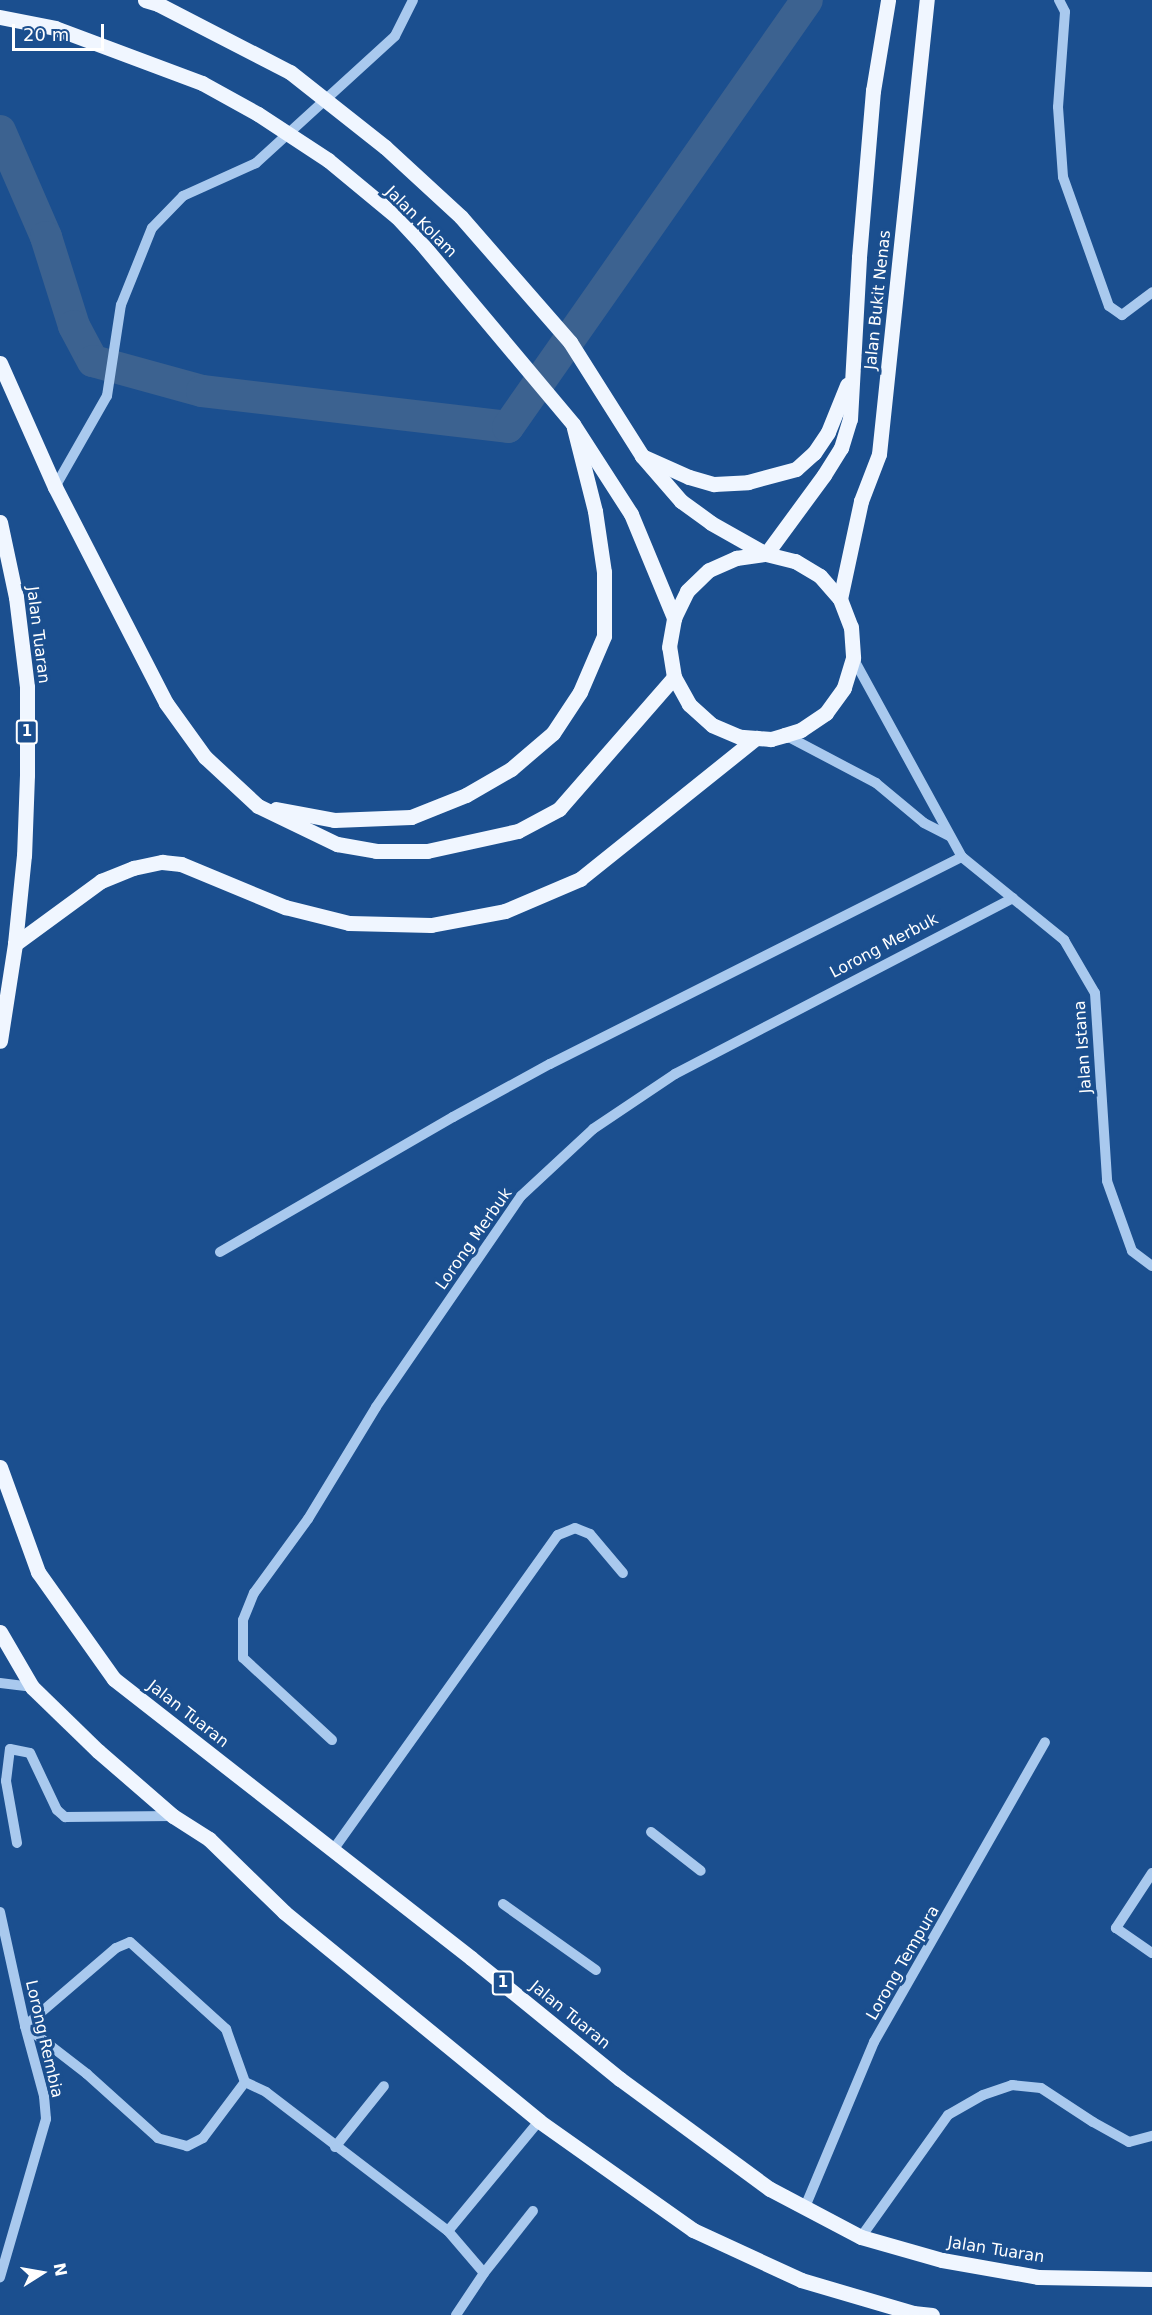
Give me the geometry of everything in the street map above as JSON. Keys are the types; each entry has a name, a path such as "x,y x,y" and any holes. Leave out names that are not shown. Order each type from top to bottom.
{"main road":[{"name":"Jalan Kolam","path":"145,0 158,4 290,72 385,147 461,217 570,342 642,456 681,501 711,523 766,554"},
{"name":"Jalan Bukit Nenas","path":"766,554 841,448 850,419 850,376 873,91 888,0"},
{"name":"Jalan Bukit Nenas","path":"840,599 861,501 879,454 927,0"},
{"name":"Jalan Kolam","path":"0,18 56,28 201,83 258,114 328,160 397,217 423,244 573,424 631,514 674,618"},
{"path":"0,363 55,487 166,703 205,757 258,806 337,844 376,850 428,851 518,831 559,809 674,677"},
{"path":"642,456 688,477 714,484 748,482 795,469 814,453 828,432 850,376"},
{"path":"258,806 334,820 411,817 466,795 511,769 553,733 580,692 604,636 604,572 595,512 573,424"},
{"name":"Jalan Tuaran","path":"0,522 16,597 27,687 24,844 15,944 0,1041"},
{"path":"766,554 795,561 820,576 840,599 851,627 853,658 844,687 826,713 801,730 771,739 740,737 712,725 689,704 674,677 669,647 674,618 687,591 709,570 736,558 766,554"},
{"path":"15,944 101,881 133,868 162,862 181,864 285,907 349,923 431,925 506,911 580,879 756,738"},
{"name":"Jalan Tuaran","path":"0,1467 38,1572 114,1679 620,2079 770,2188 861,2237 942,2260 1038,2277 1152,2279"},
{"path":"0,1632 32,1687 98,1751 173,1816 209,1839 284,1912 538,2121 693,2230 801,2280 913,2313 932,2315"}],"street":[{"path":"55,487 107,396 115,332 121,305 152,228 183,196 256,163 394,36 413,0"},
{"path":"1059,0 1065,12 1058,107 1063,177 1110,306 1122,315 1152,292"},
{"name":"Jalan Istana","path":"853,658 962,857 1064,940 1095,993 1107,1181 1132,1251 1152,1266"},
{"path":"785,735 876,783 924,823 950,836"},
{"path":"220,1252 550,1064 962,857"},
{"name":"Lorong Merbuk","path":"332,1740 243,1658 243,1620 254,1593 308,1519 376,1407 521,1196 593,1129 675,1074 956,925 1013,898"},
{"path":"333,1850 558,1535 575,1528 591,1534 623,1573"},
{"path":"0,1683 32,1687"},
{"name":"Lorong Tempura","path":"805,2207 874,2042 1046,1742"},
{"path":"17,1843 6,1781 10,1749 30,1753 57,1810 65,1817 173,1816"},
{"path":"651,1832 701,1871"},
{"path":"1152,1873 1116,1928 1152,1953"},
{"path":"503,1904 596,1970"},
{"name":"Lorong Rembia","path":"0,1912 25,2026 44,2096 46,2119 0,2277"},
{"path":"245,2082 203,2138 187,2146 158,2138 87,2074 25,2026 116,1948 130,1942 226,2029 245,2082 266,2092 448,2231 484,2273"},
{"path":"861,2237 948,2115 983,2095 1012,2085 1041,2088 1129,2142 1152,2136"},
{"path":"335,2146 384,2086"},
{"path":"448,2231 538,2121"},
{"path":"456,2315 484,2273 533,2211"}],"waterway":[{"path":"0,131 46,237 74,326 93,361 202,391 508,427 807,0"}]}
